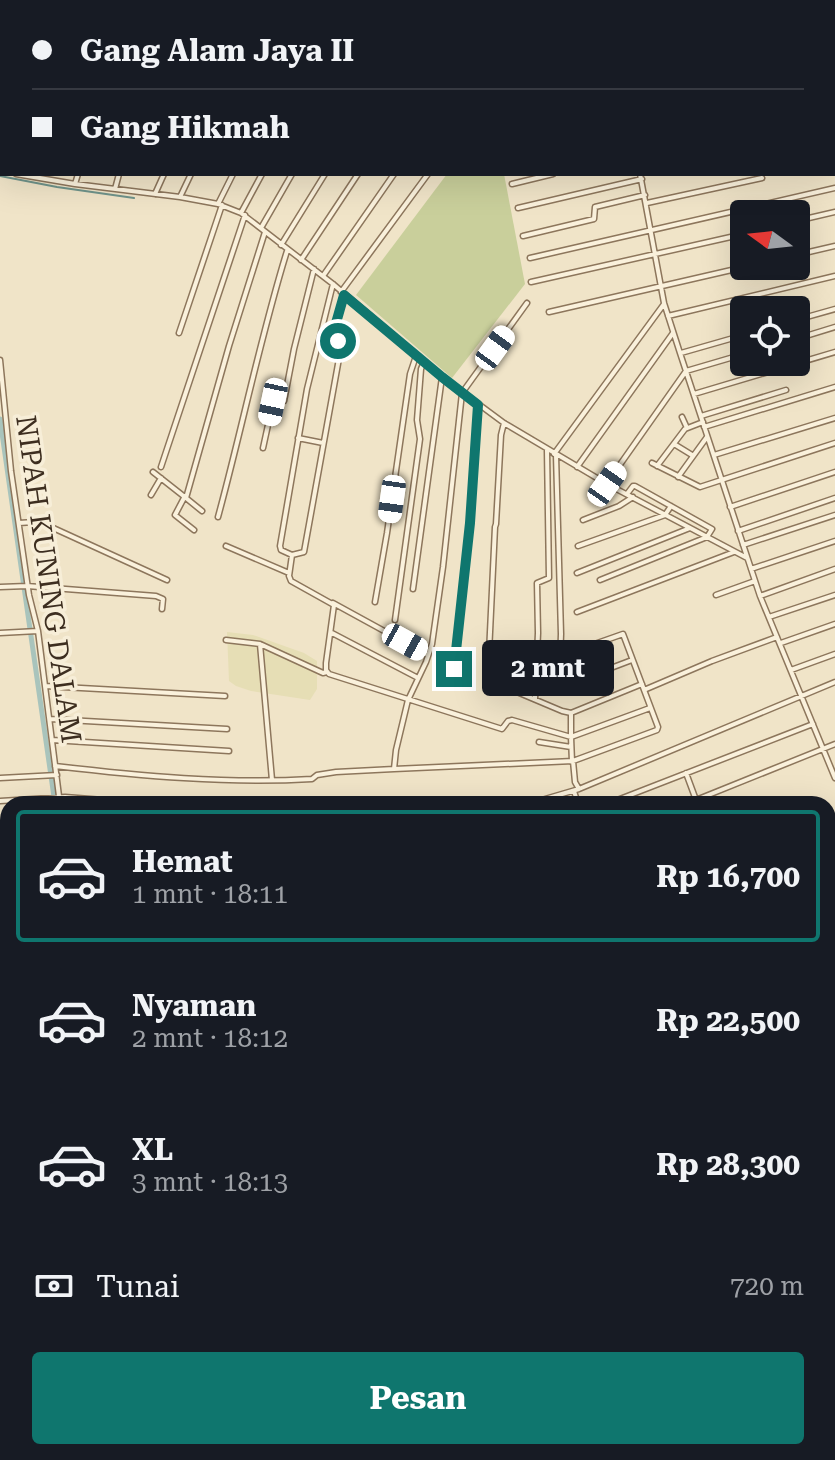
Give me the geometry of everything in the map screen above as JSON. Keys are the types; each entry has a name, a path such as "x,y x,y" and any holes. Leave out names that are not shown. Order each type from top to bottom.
{"street":[{"path":"30,176 220,204 243,214 333,284 442,377 504,423 607,484 747,558"},
{"path":"75,184 77,176"},
{"path":"115,189 118,176"},
{"path":"155,194 163,176"},
{"path":"180,197 190,176"},
{"path":"179,333 220,204 232,176"},
{"path":"161,467 243,214 261,176"},
{"path":"194,530 175,515 186,497 263,230 291,176"},
{"path":"281,245 324,176"},
{"path":"301,260 357,176"},
{"path":"323,276 393,176"},
{"path":"333,284 307,389 279,547 292,555 304,552 340,353 334,330 342,293 427,176"},
{"path":"512,184 545,176"},
{"path":"518,208 641,177 664,303 673,333 760,596 835,776"},
{"path":"647,203 762,178"},
{"path":"530,258 835,188"},
{"path":"523,236 594,219 595,207 645,195"},
{"path":"810,218 835,212"},
{"path":"531,282 730,237"},
{"path":"810,252 835,246"},
{"path":"218,517 287,251"},
{"path":"263,448 273,402 284,401 314,269"},
{"path":"549,312 730,271"},
{"path":"668,316 835,276"},
{"path":"394,769 408,700 432,644 462,393 527,303"},
{"path":"559,692 561,634 555,454 664,303"},
{"path":"810,316 835,309"},
{"path":"810,335 835,327"},
{"path":"577,467 673,333"},
{"path":"680,353 730,339"},
{"path":"694,394 835,352"},
{"path":"375,602 410,371 416,356"},
{"path":"607,484 686,371 730,358"},
{"name":"NIPAH KUNING DALAM","path":"0,360 25,586 45,686 59,796"},
{"path":"395,620 420,439 417,420 424,362"},
{"path":"413,589 442,377"},
{"path":"703,421 835,387"},
{"path":"786,390 687,428 655,465 700,487 835,443"},
{"path":"454,669 470,523 478,405"},
{"path":"682,417 687,428"},
{"path":"714,455 835,418"},
{"path":"489,653 504,423"},
{"path":"678,477 708,436"},
{"path":"298,438 323,443"},
{"path":"674,444 693,456"},
{"path":"535,699 537,583 549,578 547,450"},
{"path":"153,472 202,511"},
{"path":"730,507 835,472"},
{"path":"151,495 161,478"},
{"path":"600,580 707,537 712,528 634,486 627,494"},
{"path":"583,520 633,497"},
{"path":"738,531 835,498"},
{"path":"578,546 665,515 671,506"},
{"path":"683,525 689,515"},
{"path":"743,545 835,515"},
{"path":"19,523 45,525 167,580"},
{"path":"577,573 690,528"},
{"path":"751,569 835,541"},
{"path":"226,546 289,573"},
{"path":"577,612 734,552"},
{"path":"292,555 291,581 428,655"},
{"path":"760,596 835,569"},
{"path":"716,595 755,581"},
{"path":"0,587 25,586 159,597 163,599 162,609"},
{"path":"769,617 835,595"},
{"path":"327,672 333,603"},
{"path":"780,643 835,624"},
{"path":"0,633 33,632"},
{"path":"331,633 418,678"},
{"path":"55,766 202,779 272,780 312,779 317,775 336,772 572,761 657,730 658,727 623,635 572,652 572,681 632,660"},
{"path":"517,692 571,713 777,637"},
{"path":"226,640 260,644 323,673 502,729 511,720 571,737 650,708"},
{"path":"260,644 272,780"},
{"path":"791,670 835,654"},
{"path":"555,796 835,682"},
{"path":"45,686 225,696"},
{"path":"571,713 577,796"},
{"path":"49,719 227,729"},
{"path":"627,796 813,724"},
{"path":"52,740 229,751"},
{"path":"539,742 571,747"},
{"path":"706,796 835,744"},
{"path":"686,773 695,796"},
{"path":"0,778 57,775"}],"shaded area":[{"path":"227,632 253,635 304,653 317,661 317,689 310,700 251,691 229,681"}],"green space":[{"path":"445,176 504,176 525,284 452,378 356,295"}],"waterway":[{"path":"0,176 134,198"},
{"path":"0,419 54,796"}],"route":[{"path":"338,341 334,330 344,295 478,405 470,523 454,669"}]}
